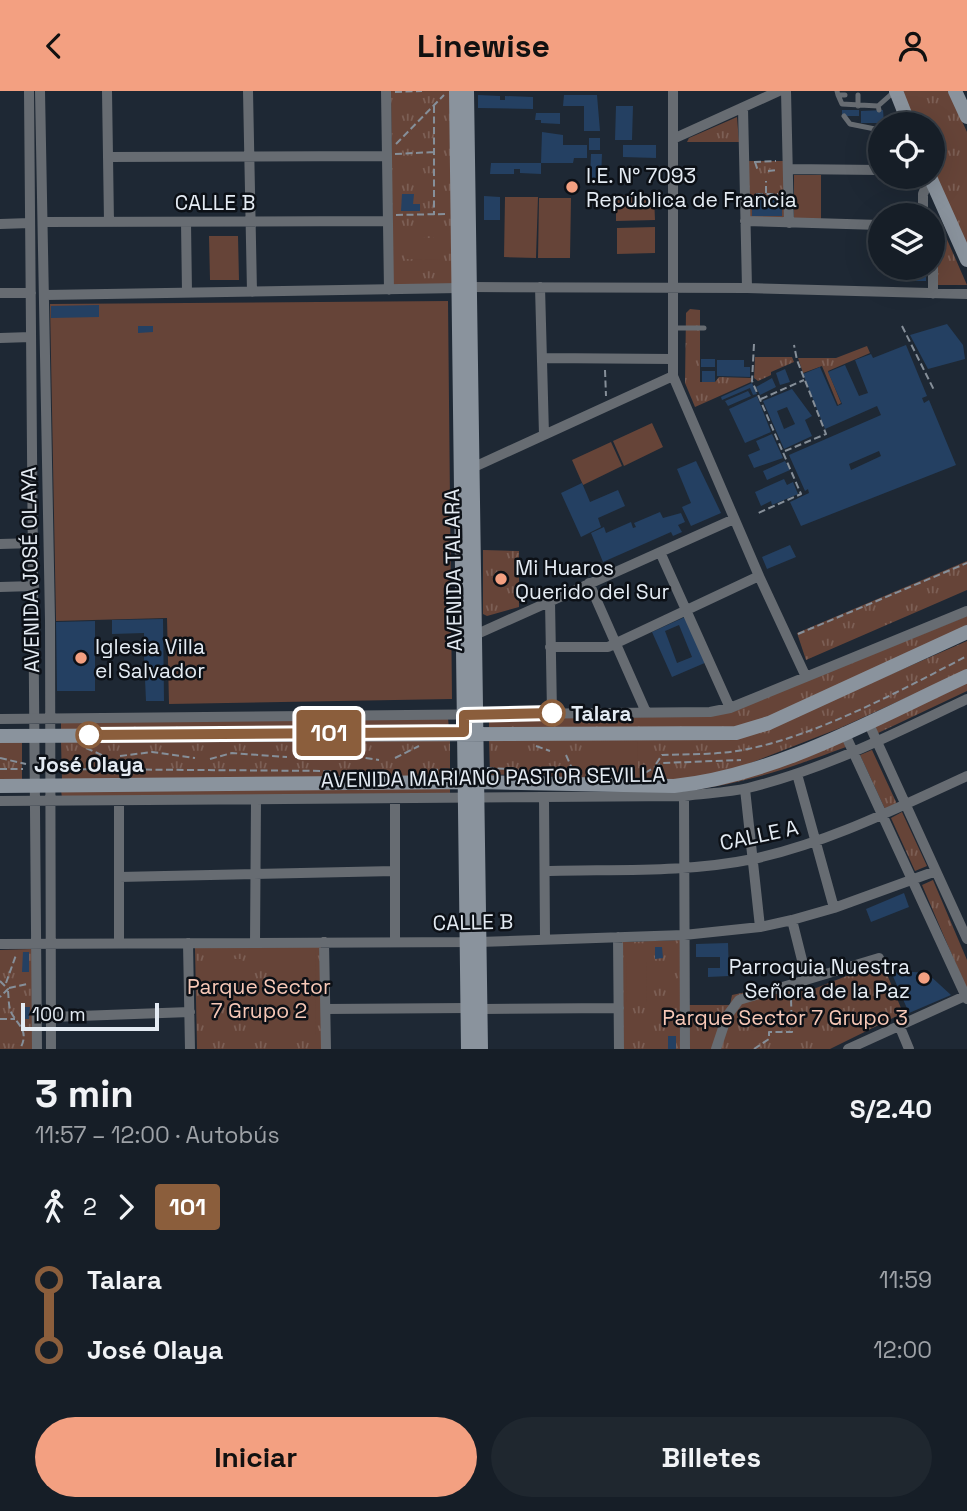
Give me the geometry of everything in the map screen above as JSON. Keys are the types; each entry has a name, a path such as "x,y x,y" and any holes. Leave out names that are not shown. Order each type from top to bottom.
{"main road":[{"name":"AVENIDA TALARA","path":"456,91 458,214 465,288 472,468 475,635 470,715"},
{"name":"AVENIDA TALARA","path":"467,91 465,288 470,799 474,1008 481,1049"},
{"path":"895,91 904,112"},
{"path":"955,91 967,117"},
{"path":"935,189 967,260"},
{"name":"AVENIDA MARIANO PASTOR SEVILLA","path":"0,736 736,733 769,723 967,632"},
{"name":"AVENIDA MARIANO PASTOR SEVILLA","path":"0,786 39,791 470,775 581,786 674,786 702,783 752,770 869,722 967,676"},
{"name":"AVENIDA TALARA","path":"468,1049 474,1008"}],"street":[{"name":"AVENIDA JOSÉ OLAYA","path":"29,91 34,586 34,735 30,766 39,791 37,1049"},
{"name":"AVENIDA JOSÉ OLAYA","path":"39,791 49,769 50,735 46,295 40,91"},
{"path":"107,91 109,222"},
{"path":"248,91 252,292"},
{"path":"386,91 389,290"},
{"path":"673,91 673,376 759,576 806,677"},
{"path":"673,139 779,91"},
{"path":"786,91 784,167 789,223"},
{"path":"743,107 747,288"},
{"path":"108,157 389,153"},
{"path":"784,167 868,170"},
{"name":"CALLE B","path":"43,222 250,222 388,218"},
{"path":"745,221 868,225"},
{"path":"186,222 187,293"},
{"path":"0,224 30,223"},
{"path":"945,226 951,225"},
{"path":"933,280 933,294"},
{"path":"540,287 544,435"},
{"path":"46,295 540,287 747,288 967,294"},
{"path":"0,293 31,293"},
{"path":"0,338 31,337"},
{"path":"542,358 673,359"},
{"path":"472,468 673,376"},
{"path":"32,393 47,393"},
{"path":"475,635 734,519"},
{"path":"0,544 33,543"},
{"path":"660,552 730,708"},
{"path":"550,647 608,647 759,576"},
{"path":"589,583 646,712"},
{"path":"0,587 34,586"},
{"path":"550,601 552,713"},
{"path":"0,719 710,712 730,708 967,611"},
{"name":"AVENIDA MARIANO PASTOR SEVILLA","path":"0,801 39,791 49,801 684,796 745,789 797,774 967,699"},
{"path":"869,722 936,871 964,925 967,939"},
{"path":"844,732 967,997 848,1049"},
{"path":"797,774 834,908"},
{"name":"CALLE A","path":"545,871 684,867 752,859 815,842 883,815 967,776"},
{"path":"745,789 760,927"},
{"name":"AVENIDA JOSÉ OLAYA","path":"39,791 49,801 51,1049"},
{"path":"684,796 685,1049"},
{"path":"544,797 545,939"},
{"path":"395,799 395,942"},
{"path":"255,943 256,800"},
{"path":"119,801 119,943"},
{"path":"119,877 395,871"},
{"name":"CALLE B","path":"0,944 473,941 684,935 760,927 792,920 834,908 936,871"},
{"path":"792,920 807,980"},
{"path":"618,937 619,1049"},
{"path":"324,942 326,1049"},
{"path":"188,943 190,1049"},
{"path":"716,1049 727,1016 739,1000 879,958"},
{"path":"326,1009 619,1008"},
{"path":"51,1017 190,1012"},
{"path":"899,1025 909,1049"}],"lane":[{"path":"843,110 858,106 878,108 895,91"},
{"path":"840,94 843,110 850,124 868,125"},
{"path":"858,94 858,106"},
{"path":"672,328 704,328"}],"path":[{"path":"389,153 448,91"},
{"path":"434,106 434,215"},
{"path":"389,153 434,152"},
{"path":"748,162 784,167"},
{"path":"755,162 758,171"},
{"path":"768,171 784,167"},
{"path":"765,194 766,181"},
{"path":"748,194 785,194"},
{"path":"388,218 458,214"},
{"path":"902,326 934,390"},
{"path":"754,344 752,381 801,494 757,514"},
{"path":"784,451 825,434 794,345"},
{"path":"604,358 607,406"},
{"path":"760,399 805,380"},
{"path":"788,638 933,580 967,563"},
{"path":"824,624 825,628"},
{"path":"752,759 656,765 662,755 745,750 771,744 848,713 967,656"},
{"path":"800,740 910,692"},
{"path":"395,758 426,745"},
{"path":"85,748 104,756"},
{"path":"120,756 152,752 195,758"},
{"path":"210,759 232,753 287,757"},
{"path":"303,757 339,754 379,760"},
{"path":"566,755 576,778 566,775"},
{"path":"0,758 30,766"},
{"path":"112,762 112,768"},
{"path":"202,762 202,768"},
{"path":"295,764 295,770"},
{"path":"0,769 30,766"},
{"path":"49,769 336,771"},
{"path":"427,770 470,775 555,772"},
{"path":"11,950 22,950 10,966 6,983 10,1009 21,1024 24,1035 20,1049"},
{"path":"754,1049 769,1039 769,1032 792,1031 791,999 807,980"},
{"path":"0,981 6,983"},
{"path":"0,997 8,990 28,983"},
{"path":"0,1019 16,1019"}],"green space":[{"path":"391,91 451,91 453,284 393,285"},
{"path":"898,91 948,91 967,132 967,247 941,189 945,189 945,112 907,112"},
{"path":"737,117 739,142 687,142 689,138"},
{"path":"747,161 786,161 786,220 748,220"},
{"path":"794,175 821,175 821,219 794,219"},
{"path":"616,195 654,195 655,220 616,221"},
{"path":"505,197 538,197 536,258 504,257"},
{"path":"539,198 571,198 570,258 538,258"},
{"path":"655,227 655,253 617,254 617,228"},
{"path":"945,235 967,285 936,285 936,280 945,280"},
{"path":"209,236 238,236 239,280 210,280"},
{"path":"406,238 441,238 441,260 406,259"},
{"path":"448,301 452,699 169,704 167,618 56,621 50,304"},
{"path":"690,309 700,310 700,382 715,382 719,377 751,378 751,382 695,407 685,383 686,313"},
{"path":"867,346 870,353 828,371 841,403 838,405 822,366 803,373 798,358 836,358"},
{"path":"755,357 792,357 794,362 758,381 754,378"},
{"path":"652,423 663,447 624,466 613,441"},
{"path":"611,442 622,466 583,485 572,460"},
{"name":"Mi Huaros Querido del Sur","path":"483,550 519,551 519,607 487,616 483,614"},
{"path":"967,561 967,590 806,660 797,633"},
{"path":"967,616 967,630 769,718 735,727 489,727 489,718 657,717 762,699"},
{"path":"967,641 967,670 840,728 725,773 685,779 572,781 542,774 490,775 489,738 763,730"},
{"path":"967,681 967,691 876,734 872,725"},
{"path":"448,718 449,729 61,732 61,722"},
{"path":"843,737 846,747 806,762 749,779 686,791"},
{"path":"450,739 450,776 62,780 61,742"},
{"path":"637,741 638,768 591,768 591,742"},
{"path":"0,742 22,742 22,780 0,780"},
{"path":"872,750 897,804 885,809 860,755"},
{"path":"450,787 450,795 62,798 61,790"},
{"path":"902,812 927,866 915,871 891,818"},
{"path":"933,880 967,960 967,990 922,885"},
{"name":"Parque Sector 7 Grupo 3","path":"681,940 682,1005 730,1005 732,995 793,982 811,990 882,962 903,1013 830,1049 622,1049 622,942"},
{"name":"Parque Sector 7 Grupo 2","path":"321,946 321,1049 197,1049 195,948"},
{"path":"32,949 33,1049 0,1049 0,950"},
{"path":"269,950 316,950 315,1036 269,1036"},
{"path":"203,959 242,959 242,982 203,981"},
{"path":"626,962 646,962 647,1002 627,1002"},
{"path":"749,1005 790,1005 790,1030 749,1031"},
{"path":"0,1026 21,1026 20,1044 0,1043"}],"building":[{"path":"478,95 500,96 500,100 505,100 505,96 533,97 533,109 478,108"},
{"path":"564,95 597,95 600,131 584,131 584,106 563,106"},
{"path":"616,106 633,106 632,140 615,140"},
{"path":"842,110 859,110 859,116 842,116"},
{"path":"861,111 883,112 868,112 868,123 861,123"},
{"path":"536,113 560,113 560,124 541,123 541,120 535,120"},
{"path":"542,132 563,135 563,145 587,145 587,158 574,158 573,163 541,163"},
{"path":"589,138 600,138 600,150 589,150"},
{"path":"623,145 656,145 656,158 623,157"},
{"path":"591,154 602,154 601,178 590,178"},
{"path":"491,163 541,163 541,174 520,173 520,169 514,169 514,174 490,174"},
{"path":"402,194 414,194 413,204 420,204 420,211 401,211"},
{"path":"484,196 500,197 500,220 484,220"},
{"path":"752,200 782,200 782,216 752,216"},
{"path":"99,305 99,317 51,318 51,306"},
{"path":"947,324 963,345 965,359 928,369 910,335"},
{"path":"138,326 153,326 153,332 138,333"},
{"path":"906,345 927,396 922,398 924,403 929,400 956,465 801,526 790,502 809,493 808,489 805,491 789,455 881,415 877,406 825,429 803,374 820,367 837,406 842,404 828,372 845,365 859,396 868,393 855,360 871,354 873,358","holes":["879,451 881,456 851,470 849,464"]},
{"path":"701,359 715,359 715,367 701,367"},
{"path":"717,360 744,360 744,367 750,367 750,377 717,376"},
{"path":"785,369 790,382 780,385 776,373"},
{"path":"702,371 715,371 715,382 702,382"},
{"path":"772,378 776,387 760,395 756,387"},
{"path":"752,383 757,394 753,395 750,388 722,400 721,397"},
{"path":"792,389 812,416 805,420 812,436 784,449 763,401","holes":["787,407 795,424 784,429 777,411"]},
{"path":"748,391 751,396 728,406 725,401"},
{"path":"757,396 771,432 745,443 729,409"},
{"path":"772,434 783,458 754,468 748,455 760,450 756,441"},
{"path":"696,461 721,513 691,526 682,507 691,503 677,469"},
{"path":"785,461 790,470 767,480 763,471"},
{"path":"784,479 787,485 793,482 798,494 772,505 771,501 761,506 755,492"},
{"path":"582,483 590,502 618,490 625,506 598,518 601,527 581,537 561,493"},
{"path":"660,512 663,518 681,513 685,522 678,525 682,532 673,536 671,532 603,562 591,533 604,527 606,533 631,522 633,528 636,527 634,523"},
{"path":"790,545 796,557 767,569 762,557"},
{"path":"687,616 707,662 672,677 652,632","holes":["679,625 692,657 677,663 665,631"]},
{"path":"163,619 164,701 146,701 145,679 128,676 128,667 144,667 144,633 112,634 112,620"},
{"name":"Iglesia Villa el Salvador","path":"95,621 95,691 57,691 56,622"},
{"path":"904,893 909,907 871,922 866,909"},
{"path":"728,943 729,976 708,977 708,968 720,968 720,957 696,957 696,944"},
{"path":"655,947 662,947 663,958 655,959"},
{"path":"23,952 29,952 29,972 22,972"},
{"path":"900,971 927,973 951,995 909,1013 892,974"},
{"path":"21,1007 30,1007 29,1019 21,1019"},
{"path":"668,1036 676,1036 676,1049 668,1049"}],"bus line":[{"name":"101","path":"89,735 464,732 464,715 552,713"}],"place":[{"name":"I.E. N° 7093 República de Francia","path":"572,187"},
{"name":"Mi Huaros Querido del Sur","path":"501,579"},
{"name":"Iglesia Villa el Salvador","path":"81,658"},
{"name":"Talara","path":"552,713"},
{"name":"José Olaya","path":"89,735"},
{"name":"Parroquia Nuestra Señora de la Paz","path":"924,978"}]}
